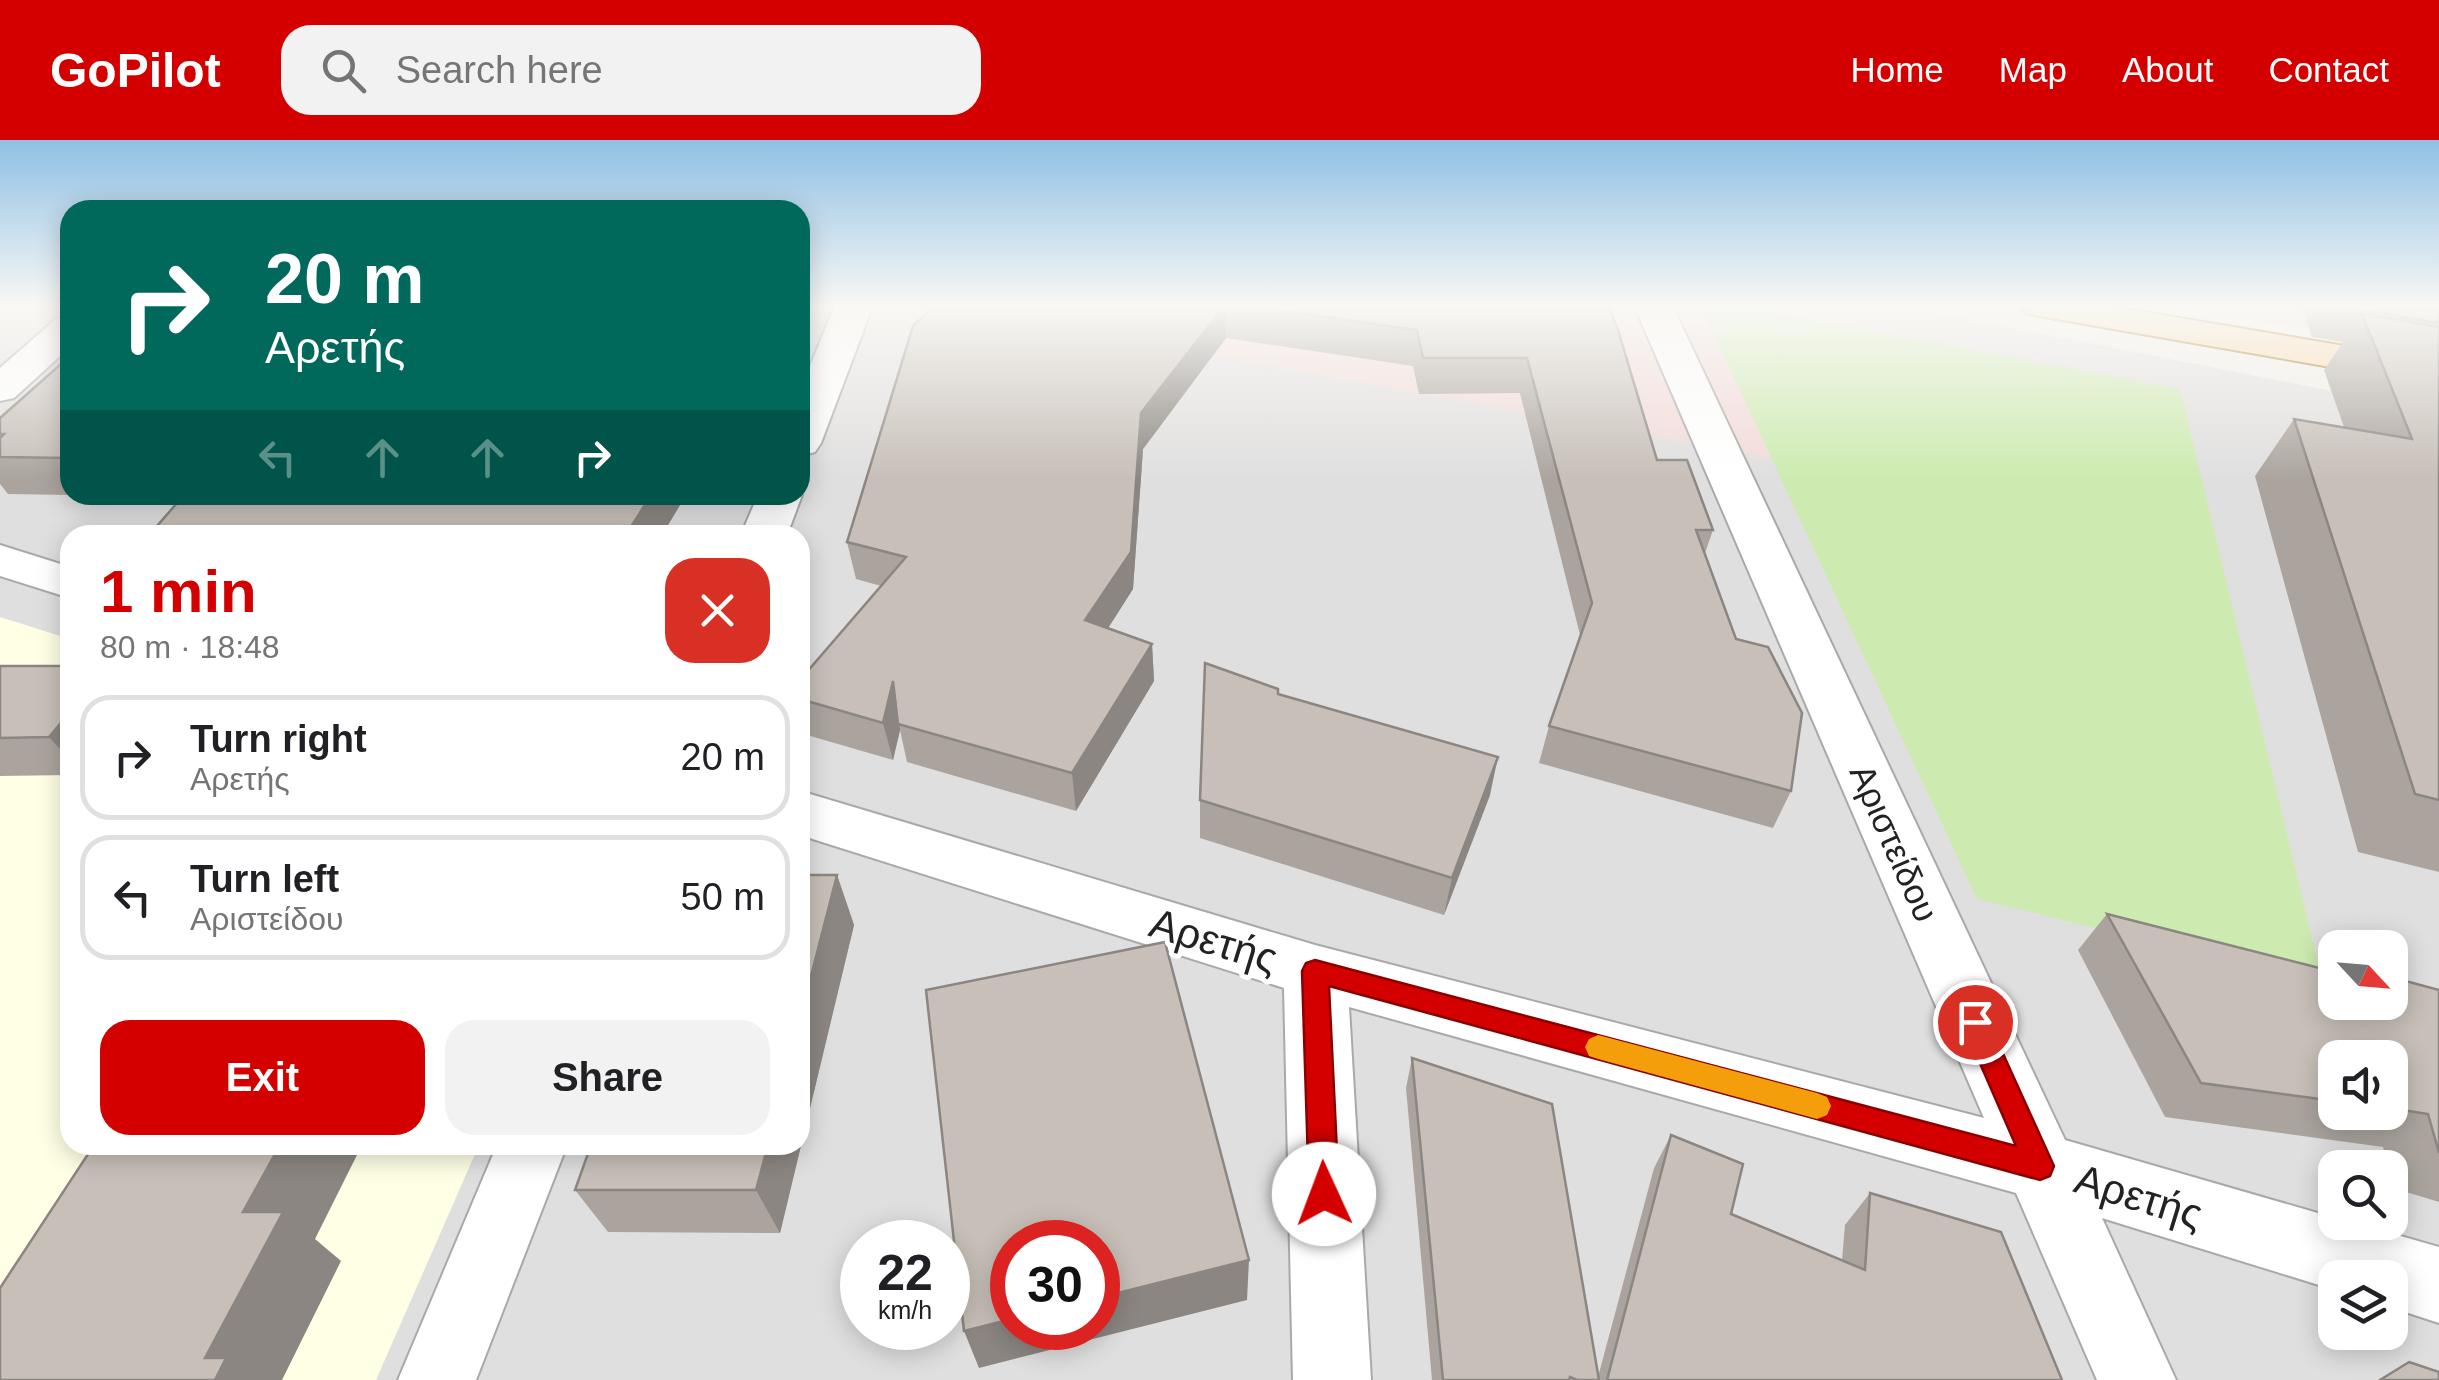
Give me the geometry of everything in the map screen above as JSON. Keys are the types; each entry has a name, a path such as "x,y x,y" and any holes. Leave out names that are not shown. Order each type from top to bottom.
{"main road":[{"path":"2378,363 2439,374"}],"street":[{"path":"0,389 30,363"},
{"path":"810,417 831,363"},
{"name":"Αριστείδου","path":"1679,363 2137,1380"},
{"path":"0,560 60,579"},
{"name":"Αρετής","path":"810,816 1315,971 2040,1166 2439,1285"},
{"path":"1315,971 1332,1380"},
{"path":"436,1380 528,1155"}],"shaded area":[{"path":"0,363 60,363 60,505 810,505 810,363 2190,363 2439,412 2439,1380 0,1380"},
{"path":"1253,363 1727,363 1772,458"},
{"path":"0,617 60,636 60,1155 475,1155 376,1380 0,1380"}],"green space":[{"path":"1727,363 2040,363 2180,389 2318,963 2318,983 1977,899"}],"building":[{"path":"902,363 1180,363 1141,413 1131,552 1085,620 1152,644 1072,773 898,724 893,681 883,723 810,702 810,668 906,557 847,542"},
{"path":"1528,363 1628,363 1657,460 1687,460 1713,530 1696,530 1736,639 1768,647 1802,713 1791,791 1549,726 1592,603"},
{"path":"2382,363 2439,363 2439,800 2415,794 2294,419 2412,439"},
{"path":"60,365 60,458 0,457 0,438 4,434 0,434 0,418"},
{"path":"175,505 645,505 632,525 158,525"},
{"path":"1205,663 1278,689 1278,694 1498,757 1452,878 1200,800"},
{"path":"0,666 60,666 60,724 49,737 0,738"},
{"path":"810,875 837,875 810,980"},
{"path":"2107,914 2318,968 2318,1020 2408,1020 2408,982 2439,990 2439,1153 2428,1114 2408,1111 2408,1040 2318,1040 2318,1099 2201,1083"},
{"path":"1165,942 1249,1260 1120,1292 1120,1220 990,1220 990,1324 970,1330 970,1220 952,1220 926,990"},
{"path":"1412,1058 1552,1104 1599,1380 1443,1380"},
{"path":"1671,1135 1743,1164 1731,1214 1865,1270 1870,1193 2001,1232 2062,1380 1607,1380"},
{"path":"87,1155 274,1155 243,1212 283,1212 205,1358 226,1358 215,1380 0,1380 0,1288"},
{"path":"587,1155 765,1155 756,1190 575,1190"},
{"path":"2409,1362 2439,1372 2439,1380 2380,1380"}],"slow traffic":[{"path":"1598,1047 1817,1106"}],"route":[{"path":"1324,1194 1315,971 2040,1166 1975,1022"}]}
